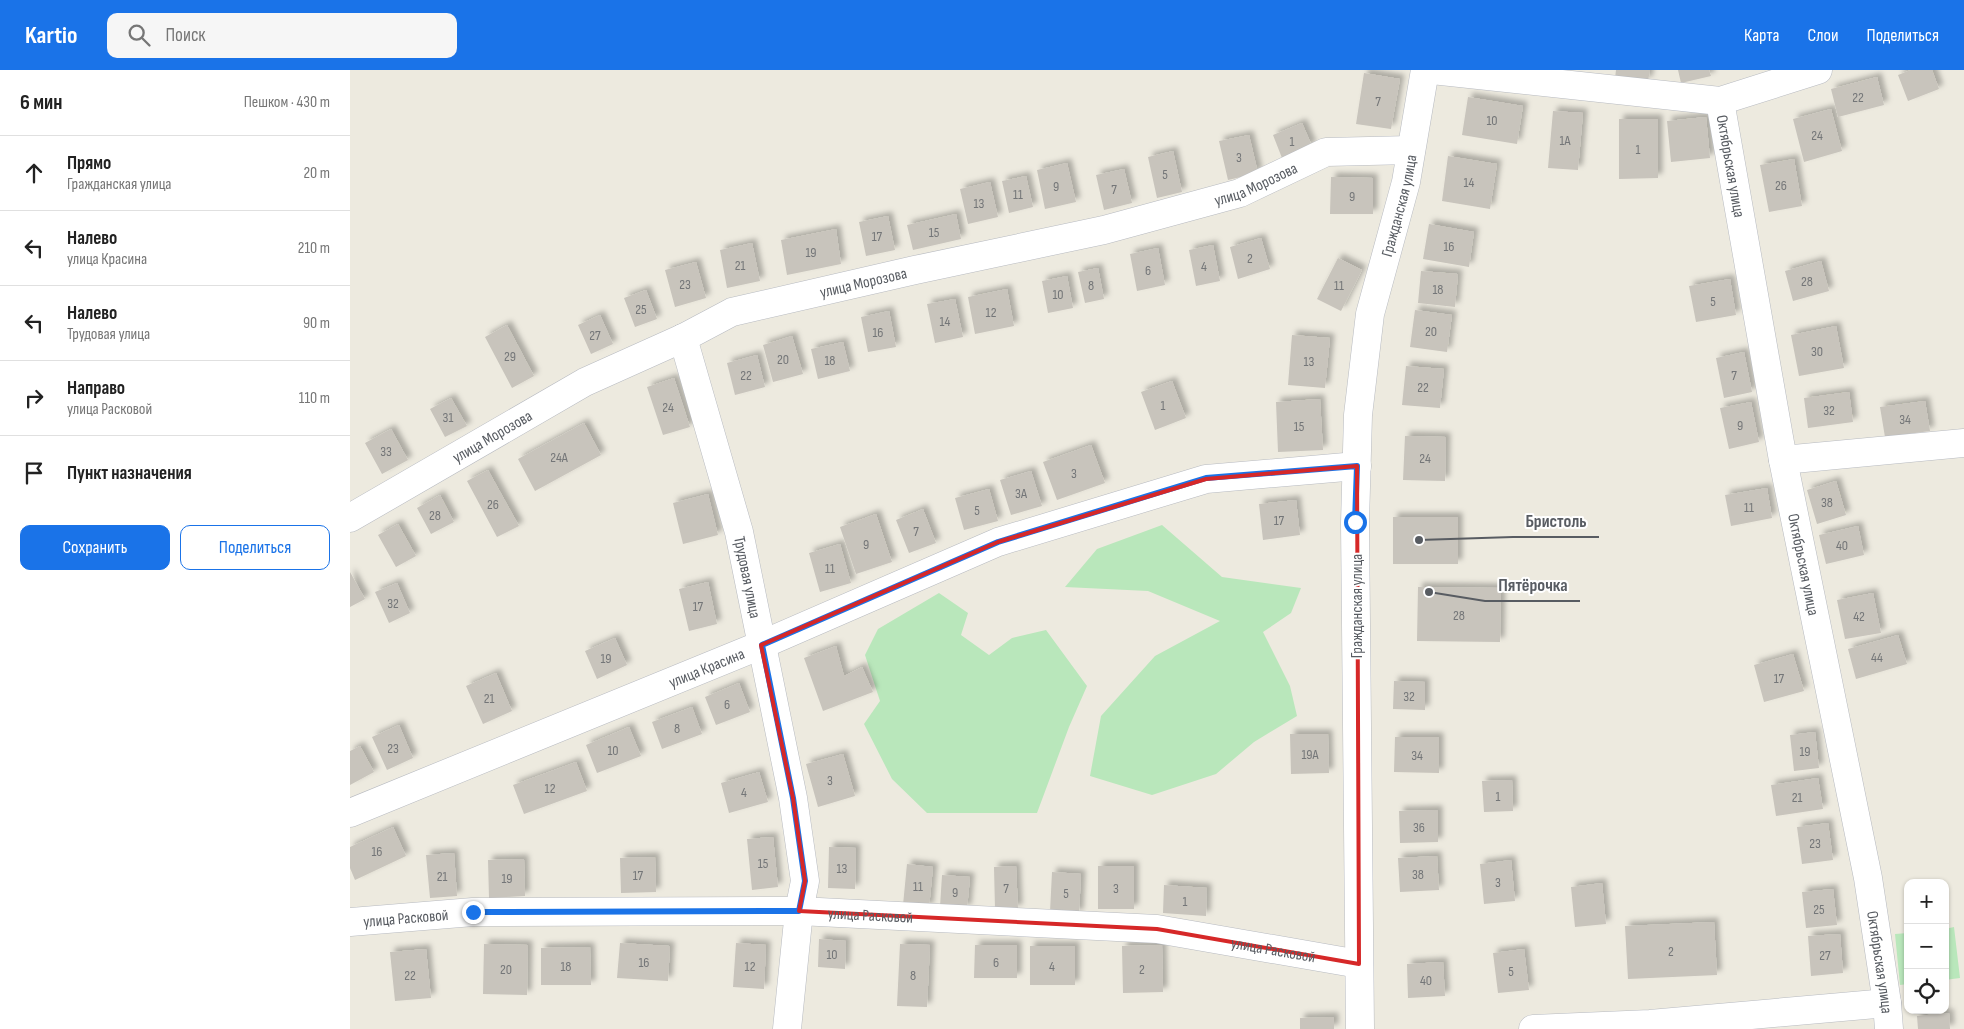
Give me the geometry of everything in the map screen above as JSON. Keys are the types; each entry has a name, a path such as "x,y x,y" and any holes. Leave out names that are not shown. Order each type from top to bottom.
{"street":[{"name":"Гражданская улица","path":"1360,1029 1355,532 1358,415 1370,314 1406,182 1425,70"},
{"name":"Октябрьская улица","path":"1432,70 1720,100 1818,70"},
{"name":"Октябрьская улица","path":"1720,100 1783,460 1868,878 1888,1016"},
{"name":"улица Морозова","path":"350,518 585,382 683,338 732,312 915,270 1104,230 1240,193 1326,152 1411,150"},
{"name":"Трудовая улица","path":"683,338 740,532 793,798 805,881 799,911 787,1029"},
{"path":"1783,460 1964,443"},
{"name":"улица Красина","path":"350,813 762,645 998,542 1206,478 1357,466"},
{"name":"улица Расковой","path":"350,922 473,912 799,911 1157,929 1359,964"},
{"path":"1533,1029 1888,1016"}],"highlighted area":[{"path":"1357,466 1359,964 1157,929 799,911 805,881 793,798 761,645 998,542 1206,479"}],"green space":[{"path":"1162,525 1222,577 1301,588 1291,613 1263,632 1290,686 1297,716 1254,742 1216,774 1152,795 1090,776 1101,716 1155,656 1220,621 1148,591 1065,587 1097,549"},
{"path":"939,593 968,613 961,635 989,655 1012,638 1046,630 1087,686 1069,727 1037,813 927,813 892,779 864,724 880,701 865,655 878,629"},
{"path":"1954,927 1960,978 1949,979 1949,969 1949,928"},
{"path":"1904,933 1904,984 1900,985 1895,934"}],"building":[{"path":"1616,70 1650,70 1648,81 1615,78"},
{"path":"1678,70 1709,70 1711,76 1681,83"},
{"path":"1911,70 1932,70 1939,89 1908,101 1898,75"},
{"path":"1364,73 1400,79 1391,129 1356,124"},
{"path":"1877,77 1884,105 1838,117 1831,89"},
{"path":"1468,97 1523,106 1517,144 1462,135"},
{"path":"1831,109 1842,151 1804,162 1793,119"},
{"path":"1553,111 1583,113 1578,170 1548,168"},
{"path":"1706,117 1710,158 1671,162 1667,121"},
{"path":"1619,119 1658,119 1658,178 1619,179"},
{"path":"1302,123 1312,146 1282,158 1273,135"},
{"path":"1249,135 1258,173 1228,180 1219,141"},
{"path":"1173,151 1182,192 1157,198 1148,157"},
{"path":"1448,156 1497,164 1490,209 1442,201"},
{"path":"1794,159 1802,206 1769,212 1760,165"},
{"path":"1067,163 1076,202 1045,209 1037,170"},
{"path":"1124,169 1132,203 1104,210 1096,175"},
{"path":"1026,176 1033,207 1009,213 1002,181"},
{"path":"1331,177 1373,178 1373,214 1330,214"},
{"path":"990,182 998,217 968,224 960,189"},
{"path":"956,214 961,239 913,250 907,225"},
{"path":"888,216 895,250 866,256 859,222"},
{"path":"1429,224 1474,232 1469,267 1423,259"},
{"path":"836,229 841,264 787,275 781,240"},
{"path":"1261,238 1270,269 1238,279 1230,247"},
{"path":"752,243 760,281 727,288 720,250"},
{"path":"1213,245 1220,281 1196,286 1189,250"},
{"path":"1158,248 1165,285 1137,291 1130,254"},
{"path":"1338,258 1362,270 1341,311 1317,299"},
{"path":"1821,261 1829,291 1793,301 1785,271"},
{"path":"696,262 706,298 675,307 665,270"},
{"path":"1098,268 1104,299 1085,303 1078,272"},
{"path":"1421,271 1458,274 1455,307 1418,303"},
{"path":"1067,276 1073,308 1048,313 1042,281"},
{"path":"1730,279 1736,315 1696,322 1689,286"},
{"path":"1007,289 1014,326 975,334 968,297"},
{"path":"646,290 657,319 635,327 624,298"},
{"path":"955,299 963,337 935,343 927,304"},
{"path":"1415,310 1452,315 1447,352 1410,347"},
{"path":"889,311 896,347 868,352 861,317"},
{"path":"600,315 613,344 591,354 578,325"},
{"path":"507,325 534,376 512,388 485,337"},
{"path":"1836,326 1844,368 1799,376 1791,335"},
{"path":"1292,335 1330,338 1325,388 1288,385"},
{"path":"792,336 803,374 773,382 763,345"},
{"path":"843,342 850,371 818,379 811,349"},
{"path":"1744,352 1752,392 1724,398 1716,358"},
{"path":"757,355 765,387 735,395 727,363"},
{"path":"1406,366 1444,369 1440,408 1402,405"},
{"path":"674,378 690,427 663,435 647,387"},
{"path":"1172,381 1186,418 1155,430 1141,392"},
{"path":"1849,392 1853,422 1808,428 1804,398"},
{"path":"451,398 467,426 445,437 430,409"},
{"path":"1320,399 1323,450 1278,452 1276,402"},
{"path":"1925,401 1930,431 1885,437 1880,407"},
{"path":"1751,402 1759,442 1729,449 1720,408"},
{"path":"584,423 601,455 535,491 518,459"},
{"path":"391,429 408,460 382,474 365,443"},
{"path":"1405,436 1446,437 1445,481 1403,480"},
{"path":"1091,445 1105,483 1057,500 1043,462"},
{"path":"488,470 519,526 497,537 467,481"},
{"path":"1031,471 1042,506 1011,515 1000,480"},
{"path":"1836,481 1846,515 1817,524 1807,490"},
{"path":"1767,488 1772,518 1731,526 1725,495"},
{"path":"989,489 998,521 964,530 955,498"},
{"path":"708,494 718,535 683,544 673,503"},
{"path":"440,495 454,522 431,534 417,508"},
{"path":"1296,500 1300,535 1263,540 1259,504"},
{"path":"923,509 936,543 909,553 896,520"},
{"path":"876,514 892,562 856,574 840,527"},
{"path":"1393,517 1458,517 1458,564 1393,564"},
{"path":"398,524 416,556 396,567 378,535"},
{"path":"1858,526 1864,555 1826,564 1819,535"},
{"path":"840,544 851,583 820,592 809,553"},
{"path":"350,572 365,599 350,607"},
{"path":"708,582 717,624 689,631 679,589"},
{"path":"397,583 410,613 389,623 375,592"},
{"path":"1418,587 1501,588 1500,642 1417,641"},
{"path":"1873,593 1881,633 1845,639 1837,600"},
{"path":"1898,635 1907,664 1856,679 1848,649"},
{"path":"615,638 627,665 597,679 585,651"},
{"path":"836,646 844,676 862,667 873,692 823,711 804,658"},
{"path":"1793,654 1804,691 1764,702 1754,665"},
{"path":"496,673 512,711 483,724 466,686"},
{"path":"1394,681 1425,682 1425,710 1393,709"},
{"path":"739,683 750,712 716,725 705,697"},
{"path":"692,707 702,734 662,749 652,722"},
{"path":"399,725 413,758 387,770 372,737"},
{"path":"629,727 641,756 597,773 586,745"},
{"path":"1815,732 1819,768 1794,771 1790,735"},
{"path":"1290,734 1328,734 1329,773 1291,774"},
{"path":"1395,737 1439,737 1439,773 1394,772"},
{"path":"360,746 374,772 350,785 350,751"},
{"path":"843,754 855,796 818,807 806,764"},
{"path":"576,762 587,791 524,814 513,785"},
{"path":"759,772 768,802 729,813 721,783"},
{"path":"1818,778 1823,809 1776,816 1771,785"},
{"path":"1512,780 1513,811 1484,812 1482,781"},
{"path":"1438,810 1438,842 1400,843 1399,811"},
{"path":"1828,823 1833,860 1802,864 1797,827"},
{"path":"393,827 406,856 355,880 350,868 350,847"},
{"path":"773,837 778,887 752,890 747,839"},
{"path":"829,847 856,848 855,889 828,888"},
{"path":"454,853 457,896 430,898 426,855"},
{"path":"1437,856 1439,890 1400,892 1398,858"},
{"path":"655,857 656,892 621,893 620,858"},
{"path":"524,859 525,896 489,898 488,860"},
{"path":"1511,860 1515,901 1484,904 1480,864"},
{"path":"907,864 933,867 929,908 903,905"},
{"path":"1016,866 1018,909 995,909 994,867"},
{"path":"1098,866 1134,866 1134,909 1098,909"},
{"path":"1052,872 1081,874 1079,914 1050,912"},
{"path":"942,875 970,877 967,909 940,907"},
{"path":"1602,883 1606,924 1575,927 1571,887"},
{"path":"1164,885 1207,888 1206,916 1163,913"},
{"path":"1833,889 1837,925 1806,928 1802,892"},
{"path":"1714,922 1717,975 1628,979 1625,926"},
{"path":"1840,934 1843,973 1811,976 1808,936"},
{"path":"819,939 846,941 845,969 818,967"},
{"path":"620,943 670,946 668,981 617,978"},
{"path":"736,943 766,945 764,989 733,987"},
{"path":"484,944 528,945 527,995 483,994"},
{"path":"900,944 930,945 927,1007 897,1006"},
{"path":"975,945 1017,945 1017,978 974,978"},
{"path":"1162,945 1163,992 1123,993 1122,946"},
{"path":"1030,946 1075,946 1075,985 1030,985"},
{"path":"590,947 591,985 541,985 541,948"},
{"path":"426,949 431,998 395,1001 390,952"},
{"path":"1524,949 1529,990 1498,993 1493,953"},
{"path":"1443,962 1445,996 1408,998 1407,964"},
{"path":"1949,1013 1950,1029 1918,1029 1917,1016"},
{"path":"1334,1017 1334,1029 1300,1029 1300,1018"}],"place":[{"name":"Бристоль","path":"1419,540"},
{"name":"Пятёрочка","path":"1429,592"}],"route":[{"path":"473,912 799,911 805,881 793,798 762,645 998,542 1206,478 1357,466 1355,522"}]}
